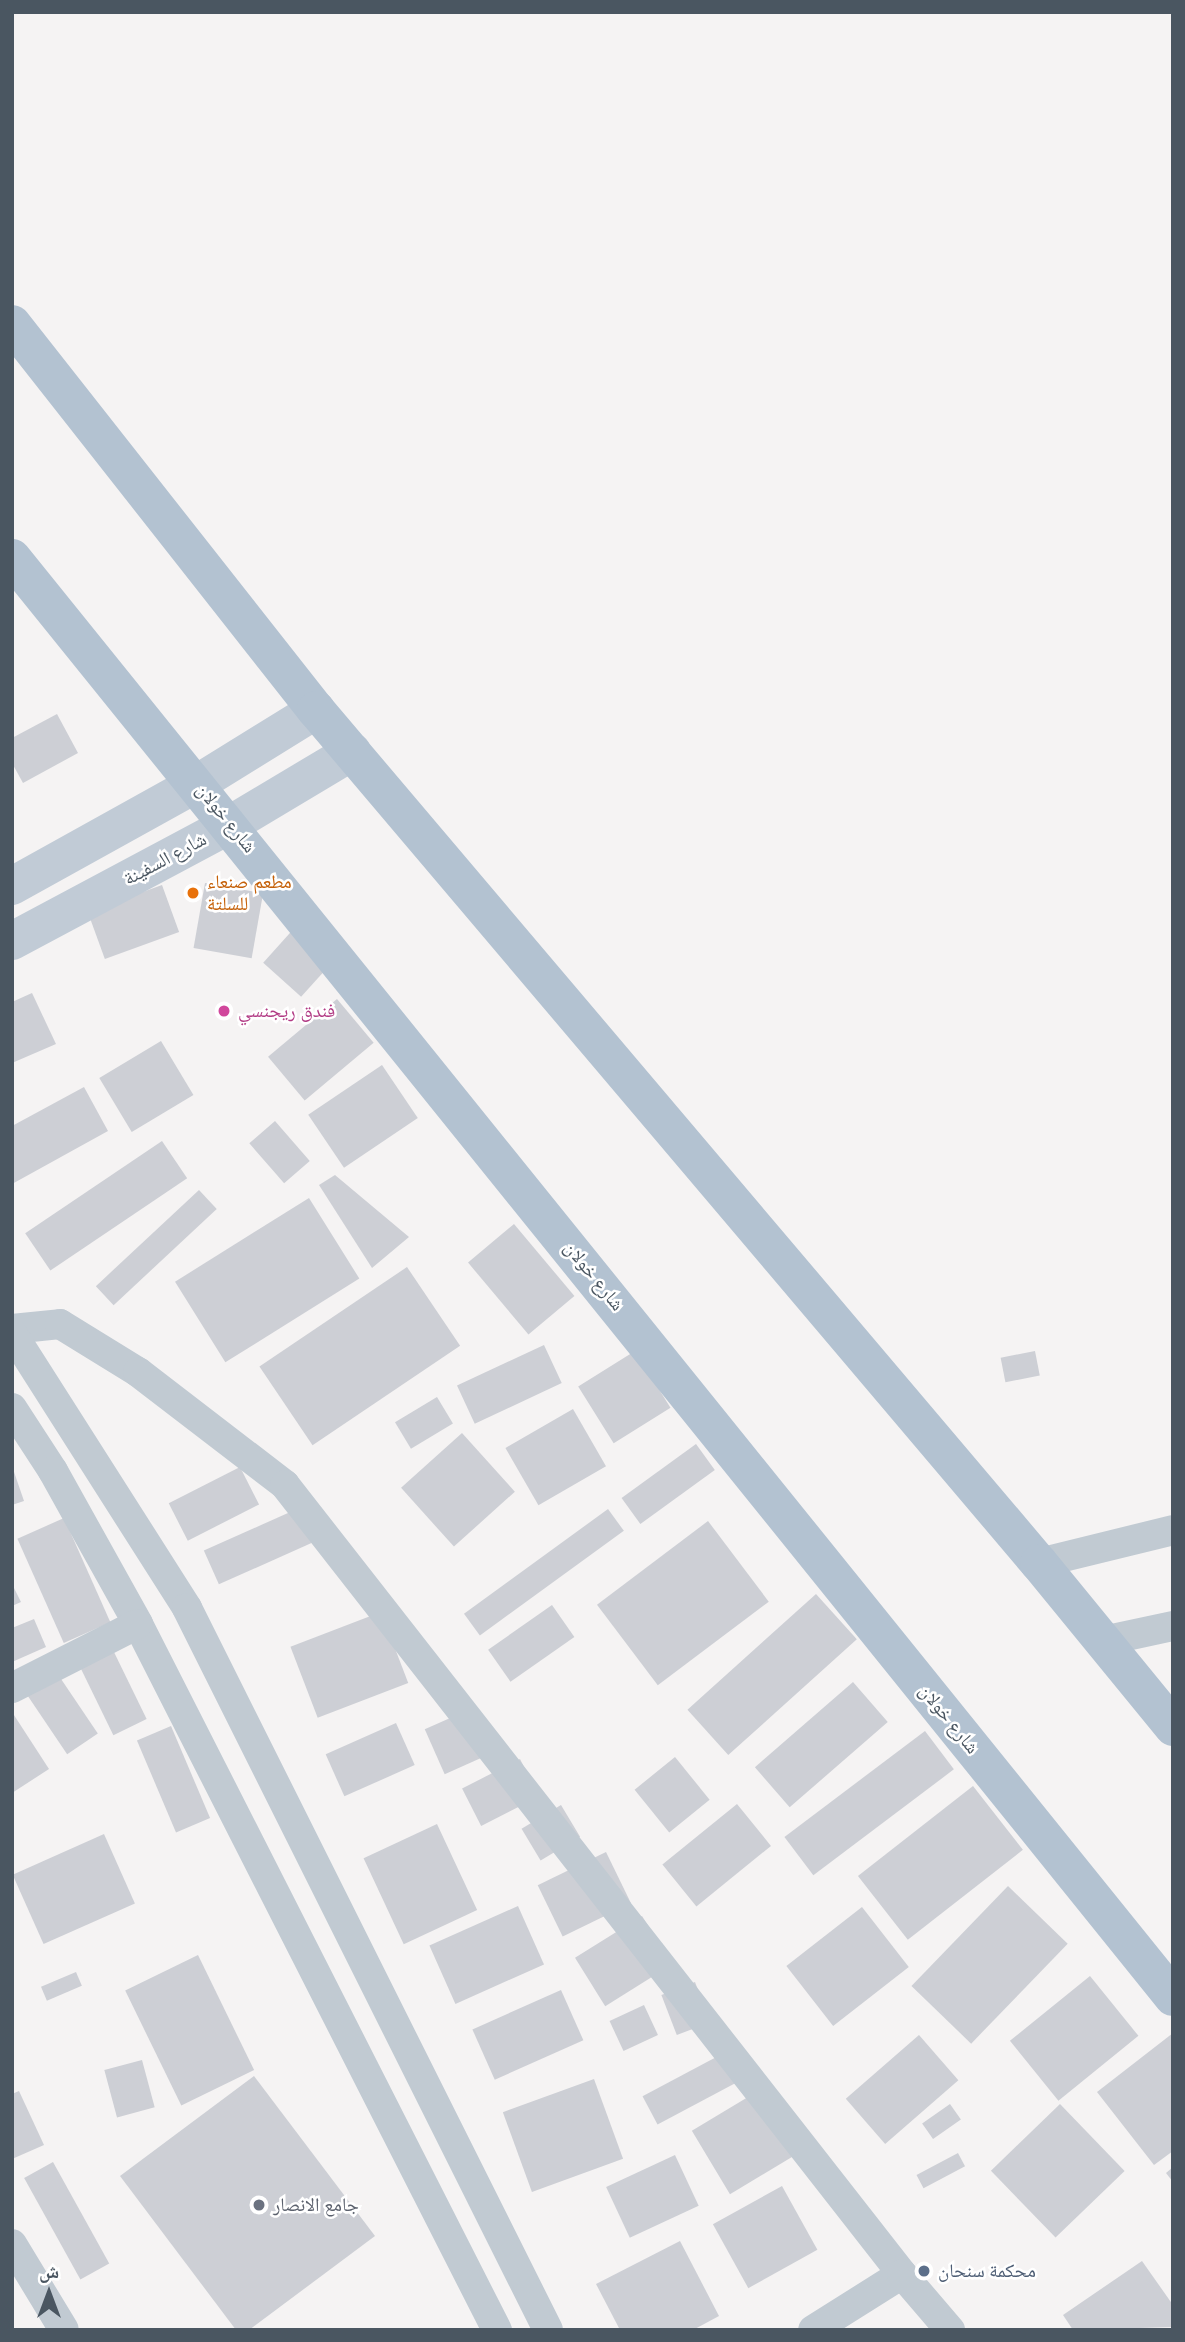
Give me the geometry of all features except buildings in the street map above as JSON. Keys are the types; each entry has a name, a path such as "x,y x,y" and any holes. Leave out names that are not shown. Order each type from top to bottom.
{"main road":[{"path":"12,324 316,710 1039,1563 1173,1727"},
{"name":"شارع خولان","path":"12,558 198,783 1173,1997"}],"street":[{"path":"12,886 198,783 316,710"},
{"name":"شارع السفينة","path":"12,941 231,824 352,751"},
{"path":"548,2330 187,1608 12,1331 60,1324 138,1373 285,1485 902,2274 950,2330"},
{"path":"12,1408 53,1471 138,1624 497,2330"},
{"path":"1039,1563 1173,1530"},
{"path":"12,1688 138,1624"},
{"path":"1103,1641 1173,1626"},
{"path":"12,2244 64,2330"},
{"path":"813,2330 902,2274"}],"place":[{"name":"مطعم صنعاء للسلتة","path":"193,893"},
{"name":"فندق ريجنسي","path":"224,1011"},
{"name":"جامع الانصار","path":"259,2205"},
{"name":"محكمة سنحان","path":"924,2271"}]}
